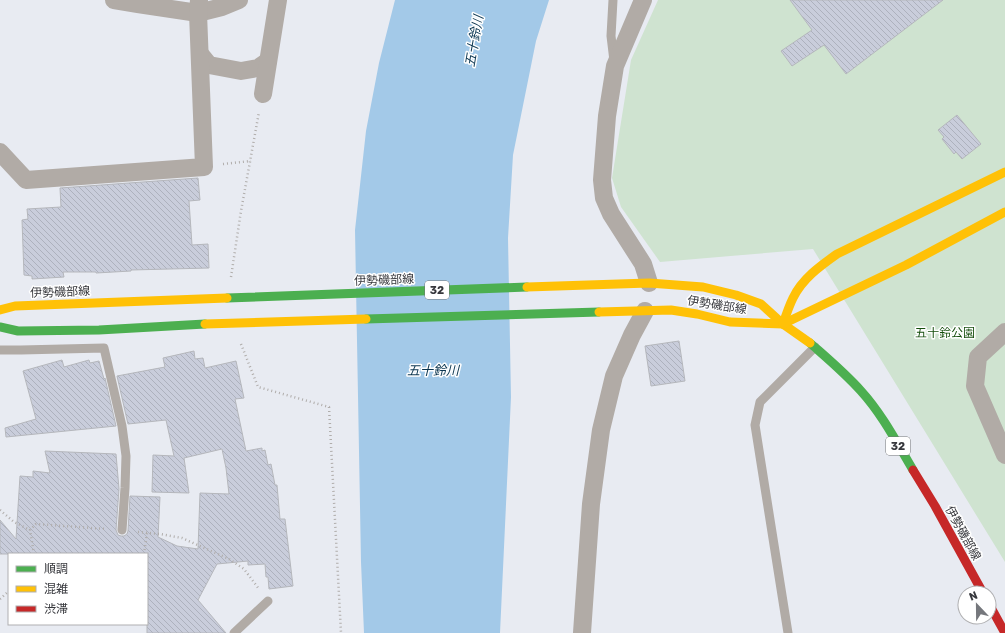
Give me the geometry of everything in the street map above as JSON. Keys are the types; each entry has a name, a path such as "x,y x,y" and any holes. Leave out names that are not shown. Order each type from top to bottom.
{"main road":[{"path":"783,324 792,298 802,283 817,268 836,254 1005,172"},
{"path":"783,324 1003,217"},
{"name":"伊勢磯部線","path":"0,310 15,306 627,283 703,287 736,295 761,304 783,324 815,347 861,391 884,422 935,506 979,585"},
{"name":"伊勢磯部線","path":"0,327 18,331 84,330 233,323 671,310 697,314 730,322 783,324"},
{"path":"997,613 1005,622"},
{"path":"997,618 1005,633"}],"street":[{"path":"114,0 168,9 199,6 222,7 239,0"},
{"path":"263,94 278,0"},
{"path":"643,0 615,66 607,116 602,180 604,198 611,214 643,264 649,283"},
{"path":"0,152 26,180 204,167 199,6"},
{"path":"200,54 209,65 241,71 258,68 268,61"},
{"path":"582,633 591,504 601,430 614,376 632,335 645,311"},
{"path":"1005,332 978,357 975,386 1005,455"}],"lane":[{"path":"613,0 611,36 615,66"},
{"path":"788,633 755,425 760,402 815,347"},
{"path":"0,350 104,348 122,426 126,456 122,530"},
{"path":"234,633 268,601"}],"path":[{"path":"229,298 231,274 263,94"},
{"path":"204,167 251,161"},
{"path":"233,323 258,387 329,407 341,633"},
{"path":"0,510 14,522 30,530"},
{"path":"30,530 36,524 122,530 182,538 229,559 244,570 268,601"},
{"path":"30,530 34,553"},
{"path":"144,553 147,533"},
{"path":"0,599 8,592"}],"green space":[{"name":"五十鈴公園","path":"658,0 1005,0 1005,562 813,249 660,262 621,207 612,178 631,60"}],"water":[{"name":"五十鈴川","path":"395,0 549,0 536,41 513,155 508,238 511,397 500,633 364,633 361,562 355,230 366,131 379,63"}],"building":[{"path":"790,0 943,0 846,74 824,45 792,66 781,51 812,30"},
{"path":"957,115 981,144 962,159 956,152 954,154 942,139 944,137 938,130"},
{"path":"198,178 200,200 189,201 192,245 208,244 209,268 131,270 96,273 63,272 64,277 32,279 32,276 24,275 22,220 28,219 27,209 61,207 60,188"},
{"path":"679,341 685,381 651,386 645,346"},
{"path":"194,351 195,359 203,358 205,368 236,361 244,398 235,399 246,451 262,448 262,451 265,450 268,465 271,464 275,485 277,485 280,519 285,519 293,586 269,589 265,564 248,565 248,561 217,564 198,600 226,633 147,633 148,553 0,554 0,520 16,539 20,476 33,477 33,471 50,473 45,451 116,454 119,489 116,530 118,535 124,536 128,531 130,496 160,497 158,537 177,546 198,549 200,493 229,494 222,449 184,458 189,493 152,492 153,455 174,456 166,420 128,424 117,376 165,367 163,358"},
{"path":"62,360 64,367 89,360 90,363 99,361 104,379 105,378 116,426 6,437 5,428 36,419 23,371"}],"traffic: fast":[{"path":"227,298 527,287"},
{"path":"366,319 599,312"},
{"path":"0,327 18,331 99,330 205,324"},
{"path":"810,343 849,378 869,400 889,429 913,470"}],"traffic: slow":[{"path":"783,324 792,301 801,285 818,268 837,254 1005,172"},
{"path":"783,324 906,265 1005,212"},
{"path":"527,287 649,283 703,287 736,295 761,304 783,324 810,343"},
{"path":"0,310 15,306 227,298"},
{"path":"599,312 671,310 697,314 730,322 783,324"},
{"path":"205,324 366,319"}],"traffic: jam":[{"path":"913,470 935,506 979,585"},
{"path":"997,618 1005,633"}]}
